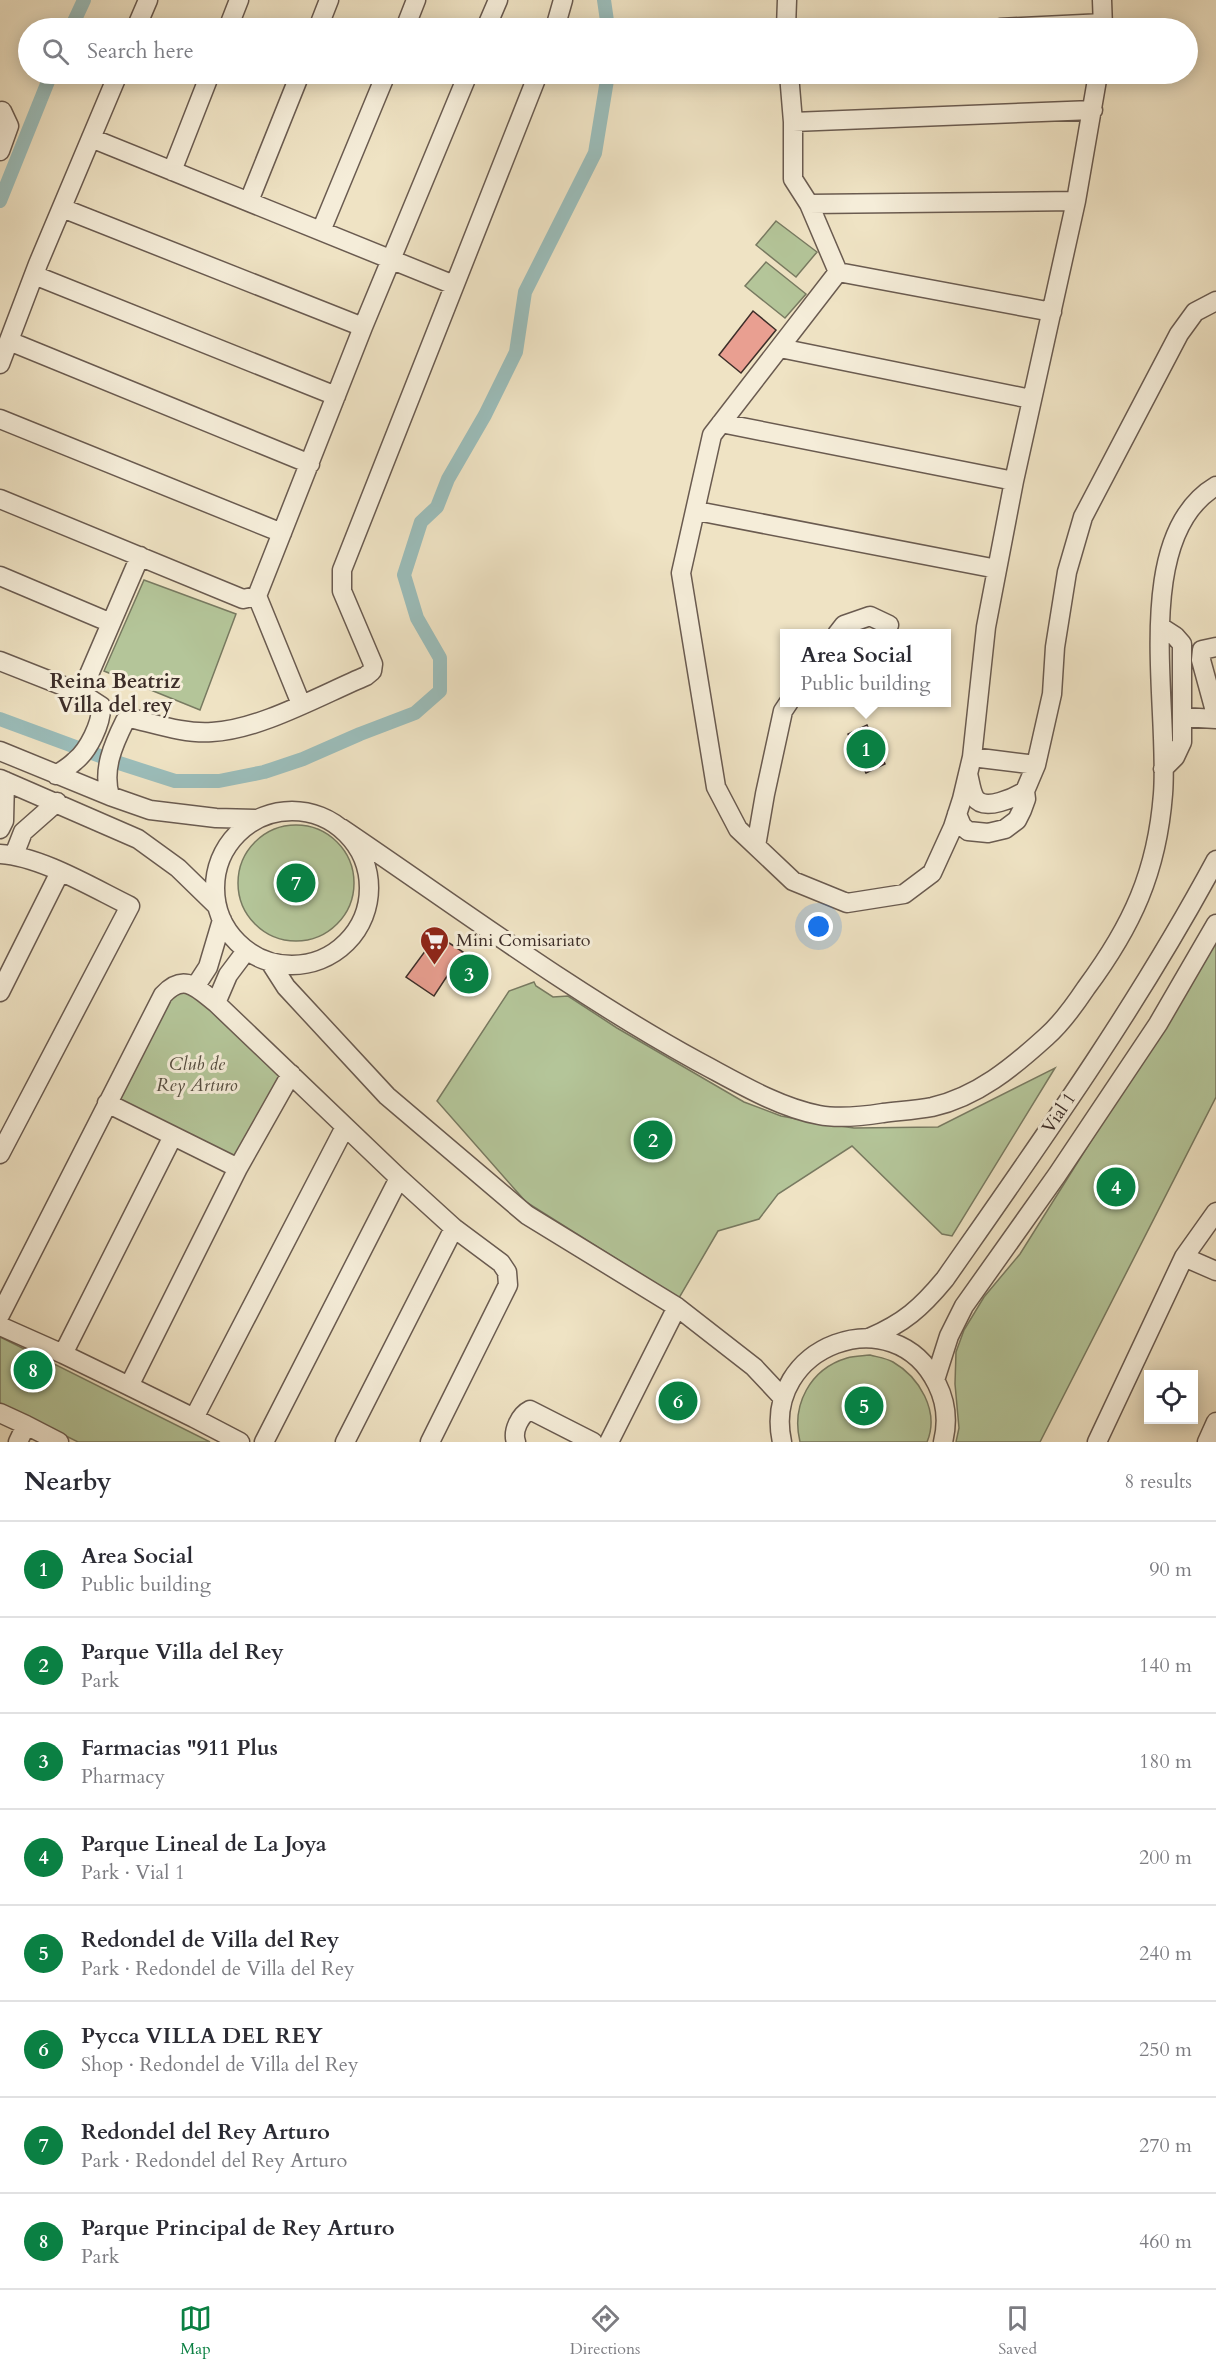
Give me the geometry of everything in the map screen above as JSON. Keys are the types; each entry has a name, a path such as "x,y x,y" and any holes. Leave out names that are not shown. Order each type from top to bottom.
{"street":[{"path":"140,18 148,0"},
{"path":"232,18 239,0"},
{"path":"322,18 329,0"},
{"path":"409,18 416,0"},
{"path":"490,18 498,0"},
{"path":"558,18 563,0"},
{"path":"786,18 787,0"},
{"path":"1102,0 1103,18"},
{"path":"0,364 34,275 114,84"},
{"path":"172,171 206,84"},
{"path":"249,201 296,84"},
{"path":"321,231 382,84"},
{"path":"301,704 257,596 363,327 464,84"},
{"path":"110,796 106,777 108,762 125,721 130,718 168,727 211,732 253,725 366,676 372,671 374,664 342,591 342,570 534,84"},
{"path":"790,84 793,123 793,179 809,204 838,272"},
{"path":"838,272 712,435 697,511 681,573 716,787 738,829 793,881 847,903 904,894 932,873 957,814 970,764 986,627 997,569 1031,399 1076,201 1097,84"},
{"path":"793,123 1093,110"},
{"path":"0,152 9,126 2,111"},
{"path":"91,138 454,285"},
{"path":"809,204 1076,201"},
{"path":"62,208 363,327"},
{"path":"838,272 1052,312"},
{"path":"34,275 336,396"},
{"path":"957,814 962,826 968,831 988,833 1005,829 1017,820 1026,799 1025,791 1036,765 1052,694 1055,647 1066,573 1083,517 1179,334 1195,312 1216,301"},
{"path":"9,341 309,464"},
{"path":"780,348 1031,399"},
{"path":"0,419 282,534"},
{"path":"721,423 1014,481"},
{"path":"195,987 208,967 219,913 215,881 222,856 236,835 257,819 278,812 300,811 322,816 341,828 631,1025 760,1095 821,1116 869,1115 934,1107 978,1090 1019,1061 1060,1024 1107,960 1135,910 1156,851 1163,791 1160,596 1168,556 1180,522 1201,495 1216,486"},
{"path":"0,499 243,599 257,596"},
{"path":"697,511 997,569"},
{"path":"81,693 140,556"},
{"path":"0,576 111,623"},
{"path":"840,629 844,625 870,616 889,625"},
{"path":"1161,627 1175,636 1182,644 1182,741 1180,750 1163,769"},
{"path":"1182,717 1216,717 1201,653 1203,650 1216,647"},
{"path":"0,661 81,693 101,706 97,727 77,760 56,775"},
{"path":"756,846 781,721 787,707"},
{"path":"0,752 150,810 216,818 257,819"},
{"path":"970,764 1036,765"},
{"path":"970,764 975,798 981,802 1005,802 1025,791"},
{"path":"0,829 4,821 2,780 138,839 178,868 219,913 232,937 246,951 270,962 296,965 322,959 344,945 360,924 368,899 368,872 358,848 341,828"},
{"path":"0,1154 130,906 60,872 7,854 24,832 57,802"},
{"name":"Vial 1","path":"869,1338 897,1326 909,1317 945,1279 1127,1012 1182,923 1216,860"},
{"path":"0,992 60,872"},
{"name":"Vial 1","path":"935,1380 949,1336 964,1306 1057,1175 1158,1024 1216,924"},
{"path":"216,1003 228,975 246,951"},
{"path":"270,962 285,987 387,1096 527,1215 677,1307 754,1367 783,1398"},
{"path":"0,1315 163,995 172,986 182,982 195,987 216,1003 399,1178 454,1228 501,1263 507,1272 508,1285 430,1442"},
{"path":"129,1386 238,1168 291,1074"},
{"path":"107,1103 238,1168"},
{"path":"194,1418 345,1127"},
{"path":"63,1354 173,1136"},
{"path":"264,1442 399,1178"},
{"path":"1097,1442 1184,1257 1216,1212"},
{"path":"345,1442 454,1228"},
{"path":"1184,1257 1216,1271"},
{"path":"609,1442 677,1307"},
{"path":"0,1326 63,1354 240,1442"},
{"path":"782,1442 780,1423 783,1398 791,1379 812,1356 839,1342 869,1338 889,1342 907,1351 923,1364 935,1380 945,1407 946,1427 943,1442"},
{"path":"516,1442 513,1433 522,1416 530,1410 593,1442"},
{"path":"0,1413 59,1442"},
{"path":"1207,1442 1216,1422"},
{"path":"18,1442 26,1425"}],"green space":[{"path":"776,221 817,252 796,277 756,245"},
{"path":"766,262 806,294 785,318 745,286"},
{"path":"144,580 236,614 200,710 104,671"},
{"path":"296,825 318,829 337,842 350,861 354,883 350,905 337,924 318,937 296,941 274,937 255,924 242,905 238,883 242,861 255,842 274,829"},
{"path":"1216,939 1216,1097 1040,1442 956,1442 959,1428 955,1384 956,1352 964,1330 984,1297 1020,1254"},
{"name":"Club de Rey Arturo","path":"182,982 291,1074 238,1168 107,1103 163,995"},
{"path":"534,982 536,986 553,997 568,996 617,1028 744,1102 781,1116 819,1123 854,1128 938,1127 1055,1068 952,1236 942,1234 852,1146 778,1194 759,1219 718,1231 679,1298 526,1202 437,1101 509,991"},
{"path":"0,1337 210,1442 78,1442 0,1403"},
{"path":"870,1355 893,1362 911,1376 919,1386 929,1407 931,1419 927,1442 800,1442 798,1415 806,1390 813,1380 834,1363 850,1357"}],"building":[{"path":"753,311 776,330 741,373 719,355"},
{"path":"867,725 885,764 866,773 848,734"},
{"name":"Mini Comisariato","path":"437,935 463,952 434,996 406,977"}],"waterway":[{"path":"76,18 84,0"},
{"path":"604,0 607,18"},
{"path":"0,201 47,84"},
{"path":"0,719 175,781 219,781 264,772 303,759 415,713 440,691 440,658 417,618 404,575 421,522 437,507 448,479 485,415 516,352 525,292 595,153 606,84"}],"place":[{"name":"Area Social","path":"866,749"},
{"name":"Redondel del Rey Arturo","path":"296,883"},
{"name":"Mini Comisariato","path":"435,966"},
{"name":"Farmacias \"911 Plus","path":"469,974"},
{"name":"Parque Villa del Rey","path":"653,1140"},
{"name":"Parque Lineal de La Joya","path":"1116,1187"},
{"name":"Parque Principal de Rey Arturo","path":"33,1370"},
{"name":"Pycca VILLA DEL REY","path":"678,1401"},
{"name":"Redondel de Villa del Rey","path":"864,1406"}],"district":[{"name":"Reina Beatriz Villa del rey","path":"115,693"}]}
